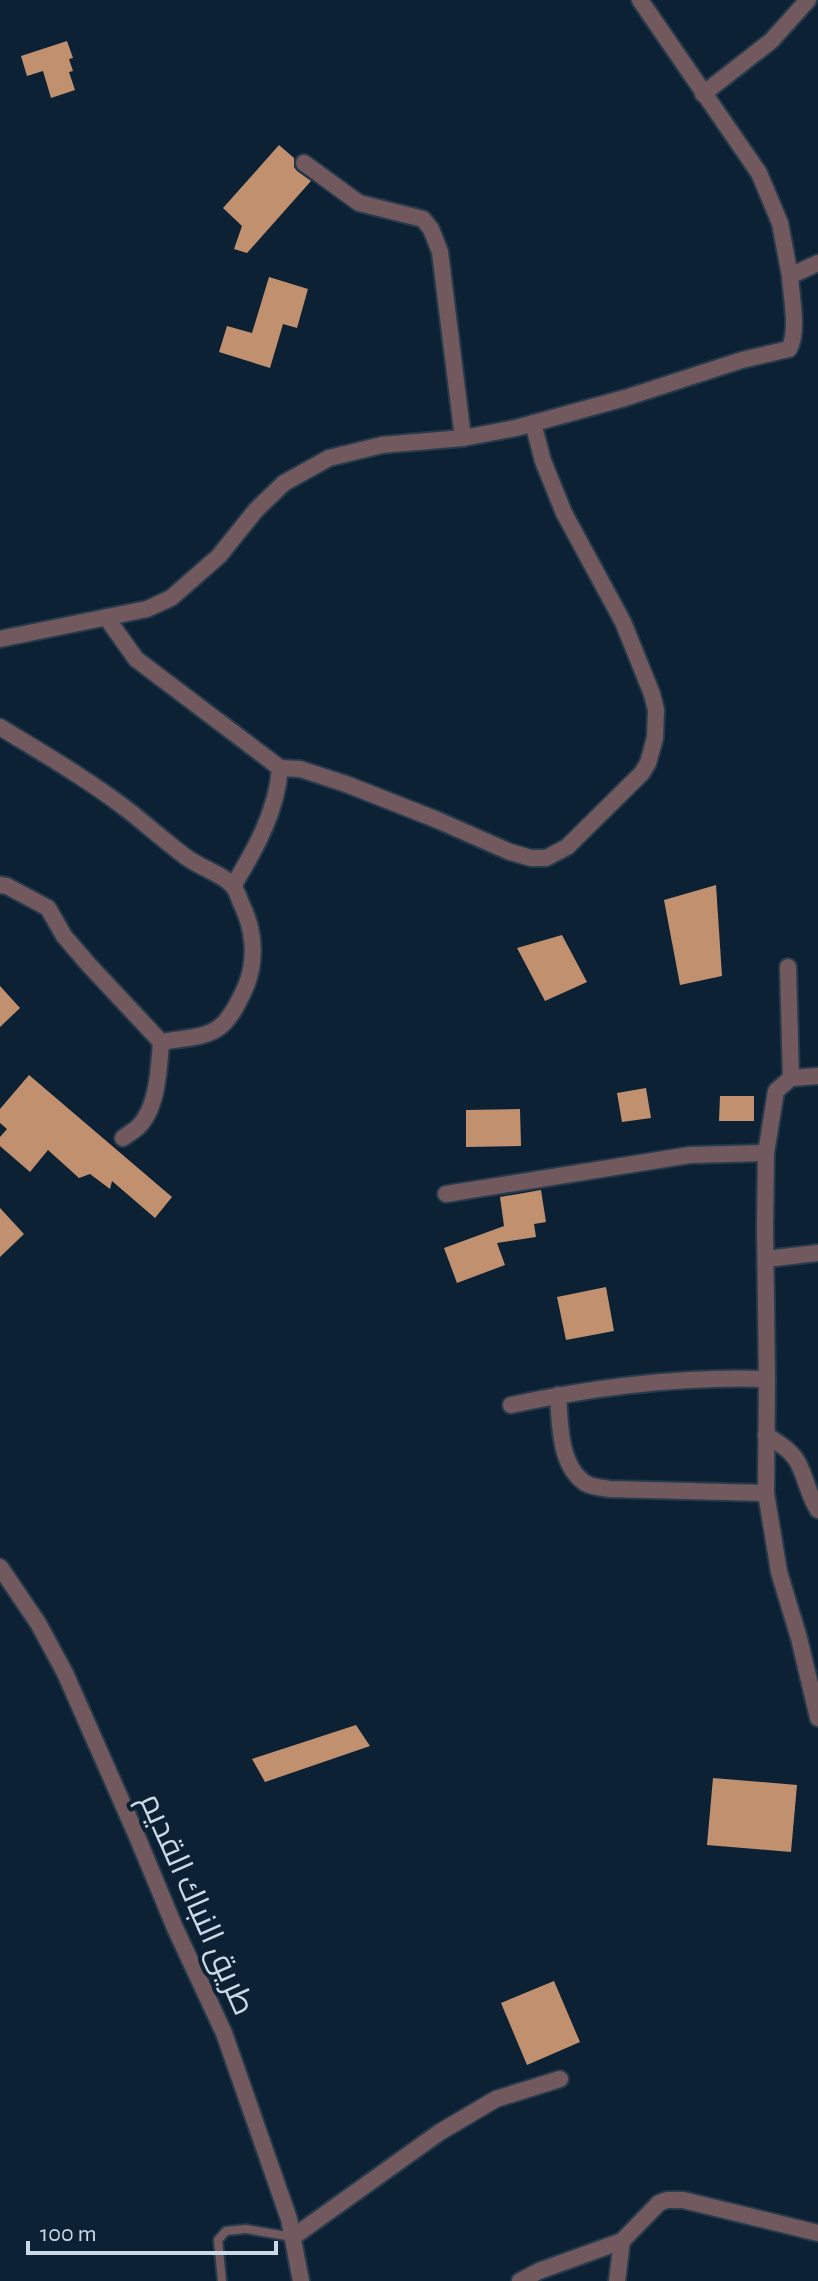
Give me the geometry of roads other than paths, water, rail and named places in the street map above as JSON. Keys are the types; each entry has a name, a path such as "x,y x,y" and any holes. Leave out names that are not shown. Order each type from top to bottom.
{"street":[{"path":"0,639 147,609 171,598 219,556 256,510 284,483 329,458 382,445 463,438 533,423 625,398 742,360 789,349 794,332 790,276 780,223 759,173 640,0"},
{"path":"703,94 771,41 808,0"},
{"path":"304,163 359,203 423,219 431,229 440,252 463,438"},
{"path":"790,276 818,263"},
{"path":"106,617 136,659 280,768 300,769 346,784 510,852 531,858 546,858 567,847 642,773 655,738 656,710 623,622 564,513 543,461 533,423"},
{"path":"0,727 102,792 189,860 233,886 247,914 253,941 253,961 236,1007 224,1025 213,1033 161,1042"},
{"path":"233,886 257,847 276,796 280,768"},
{"path":"0,885 48,908 64,936 161,1042 157,1086 148,1109 140,1125 123,1138"},
{"path":"788,967 791,1078"},
{"path":"818,1076 791,1078 776,1091 766,1153 766,1493 779,1572 818,1718"},
{"path":"446,1194 690,1155 766,1153"},
{"path":"766,1259 818,1253"},
{"path":"511,1405 558,1395 717,1377 767,1379"},
{"path":"558,1395 566,1456 576,1475 588,1485 610,1489 766,1493"},
{"path":"766,1435 785,1447 799,1463 809,1496 818,1510"},
{"name":"طريق النباك القديم","path":"1,1569 38,1623 65,1673 175,1928 224,2033 289,2219 301,2281"},
{"path":"293,2237 440,2132 496,2099 560,2079"},
{"path":"520,2281 622,2241 659,2203 667,2200 683,2200 818,2233"},
{"path":"617,2281 622,2241"}],"lane":[{"path":"222,2281 218,2240 226,2231 246,2229 293,2237"}]}
